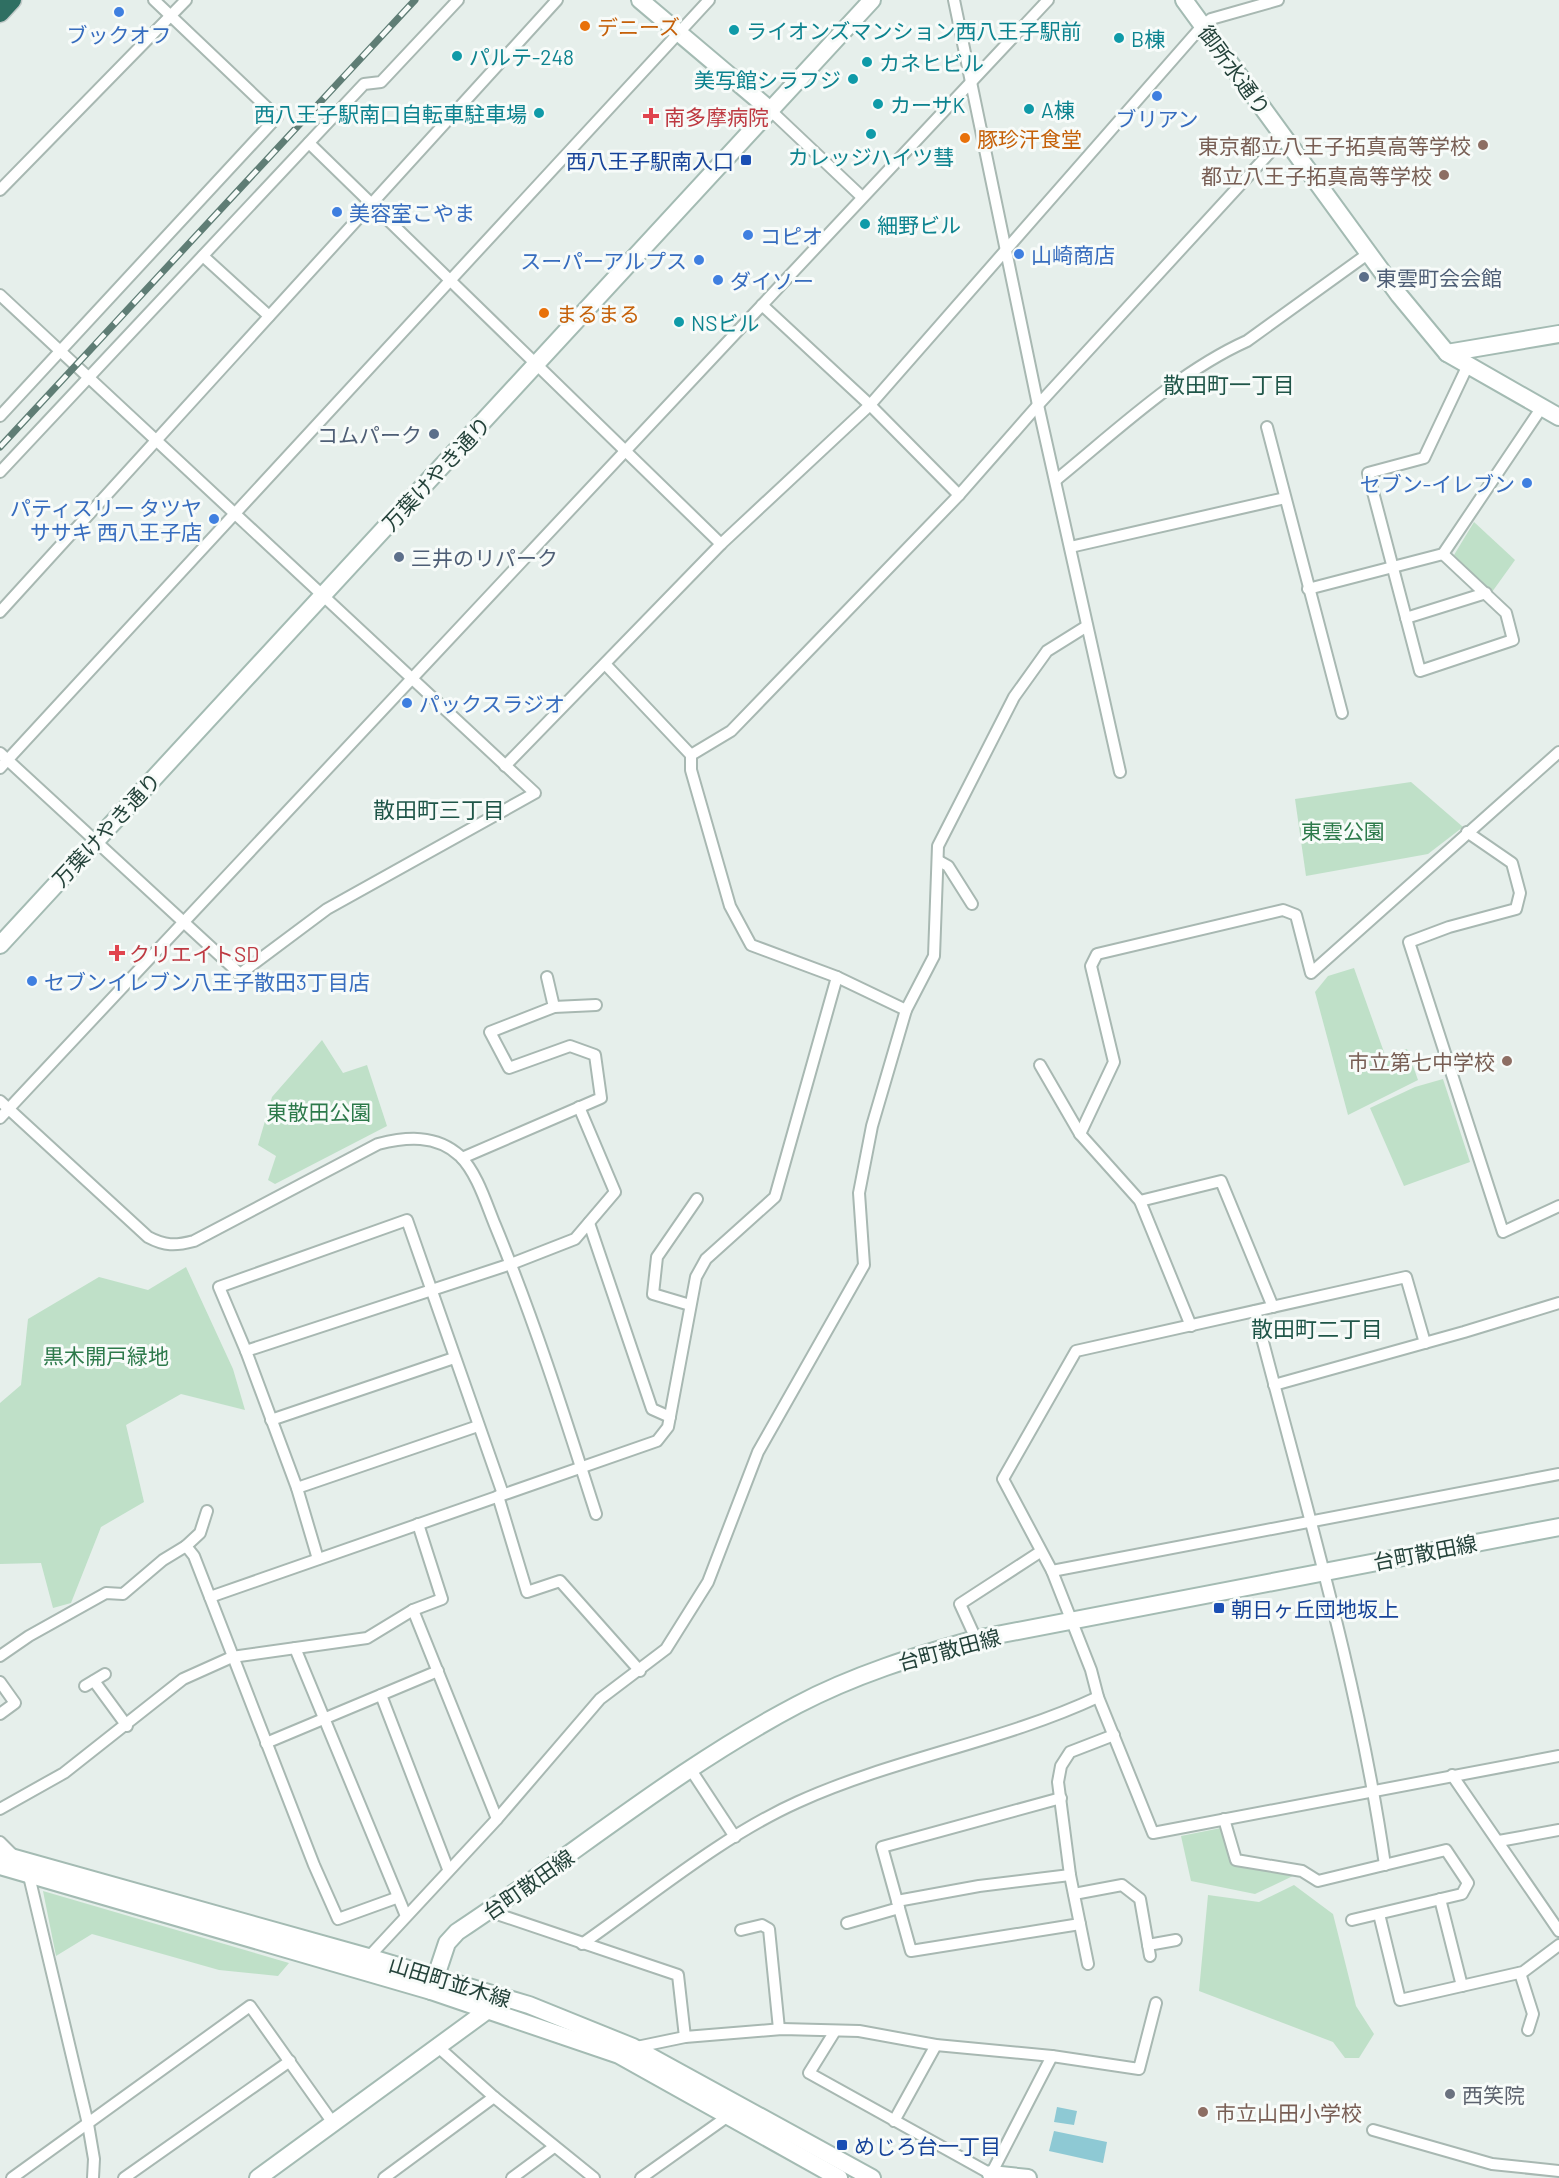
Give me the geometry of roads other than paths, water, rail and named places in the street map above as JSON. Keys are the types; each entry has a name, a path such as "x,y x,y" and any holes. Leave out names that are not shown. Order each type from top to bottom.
{"highway":[{"path":"0,13 12,0"}],"street":[{"path":"0,416 277,117 154,0"},
{"path":"0,190 186,0"},
{"path":"0,472 364,84 381,82 458,0"},
{"path":"0,612 557,0"},
{"path":"640,0 769,109 862,197"},
{"path":"0,295 59,352 235,514 535,793 327,909 240,974 3,760 235,514 709,0"},
{"name":"万葉けやき通り","path":"0,945 94,840 323,596 769,109 872,0"},
{"path":"954,0 1038,405 1120,772"},
{"path":"0,1118 4,1105 184,922 627,451 971,79 1048,0"},
{"name":"御所水通り","path":"1184,0 1399,295 1447,353 1559,417"},
{"path":"506,766 721,544 870,405 1203,25 1211,19 1278,0"},
{"path":"691,755 731,731 959,495 1038,405 1284,136"},
{"path":"309,142 721,544"},
{"path":"1056,480 1180,381 1227,350 1247,341 1369,253"},
{"path":"202,256 269,316"},
{"path":"762,305 870,405 959,495"},
{"path":"1447,353 1559,334"},
{"path":"1443,554 1506,613 1513,640 1420,671 1368,473 1424,458 1468,365"},
{"path":"1308,589 1443,554 1542,407"},
{"path":"1267,427 1342,712"},
{"path":"1070,547 1285,498"},
{"path":"1406,618 1486,593"},
{"path":"363,1963 448,1869 497,1819 600,1699 640,1671 666,1649 708,1582 758,1452 864,1265 859,1193 872,1126 906,1010 934,956 938,846 954,809 1014,697 1047,651 1087,626"},
{"path":"606,665 691,755 691,770 730,906 751,945 837,977 906,1010"},
{"path":"1080,1134 1114,1062 1090,966 1097,954 1282,910 1296,915 1311,973 1559,752"},
{"path":"1467,832 1512,863 1520,893 1516,909 1449,927 1409,942 1503,1232 1559,1206"},
{"path":"939,861 948,866 972,904"},
{"path":"547,977 554,1007"},
{"path":"210,1597 657,1441 668,1427 696,1277 706,1259 775,1197 837,977"},
{"path":"462,1158 601,1098 595,1055 570,1046 509,1068 490,1032 554,1007 596,1005"},
{"path":"1040,1065 1080,1134 1140,1201 1191,1326"},
{"path":"4,1105 148,1237 162,1244 176,1246 194,1241 378,1144 400,1138 419,1138 438,1143 462,1158 478,1185 511,1264 596,1514"},
{"path":"246,1351 511,1264 575,1239 615,1192 579,1107"},
{"path":"1140,1201 1221,1181 1273,1307"},
{"path":"690,1305 653,1294 657,1257 697,1199"},
{"path":"318,1559 297,1488 246,1351 219,1287 407,1220 501,1495 527,1592 560,1581 640,1671"},
{"path":"589,1223 652,1409 670,1417"},
{"path":"1425,1343 1406,1277 1076,1351 1003,1479 1052,1571 1098,1697 1153,1833 1559,1756"},
{"path":"1274,1385 1559,1303"},
{"path":"1255,1311 1323,1572 1374,1790 1385,1865"},
{"path":"272,1420 454,1358"},
{"path":"297,1488 478,1426"},
{"path":"1052,1571 1559,1474"},
{"path":"0,1656 29,1636 106,1593 123,1594 163,1560 186,1546 200,1533 207,1511"},
{"path":"0,1809 64,1773 127,1726 183,1679 232,1657 367,1638 413,1610 442,1599 418,1524"},
{"name":"台町散田線","path":"433,1984 447,1943 457,1932 740,1737 821,1693 892,1664 976,1639 1559,1527"},
{"path":"186,1546 194,1556 266,1743 338,1919 396,1898"},
{"path":"976,1639 960,1604 1040,1552"},
{"path":"413,1610 497,1819"},
{"path":"295,1648 396,1898 406,1916"},
{"path":"266,1743 438,1671"},
{"path":"105,1674 90,1683 127,1726"},
{"path":"0,1682 15,1704 0,1714"},
{"path":"381,1695 448,1869"},
{"path":"582,1944 735,1837 772,1815 827,1790 1033,1724 1098,1697"},
{"path":"1088,1964 1070,1875 1058,1782 1061,1766 1070,1752 1114,1735"},
{"path":"691,1770 735,1837"},
{"path":"1452,1775 1499,1840 1559,1931"},
{"path":"1060,1798 882,1847 911,1952 1080,1924"},
{"path":"1224,1819 1236,1860 1302,1871 1318,1881 1446,1850 1468,1884 1462,1894 1353,1920"},
{"path":"1499,1840 1559,1830"},
{"path":"0,1842 29,1876 88,2124 94,2159 93,2178"},
{"name":"山田町並木線","path":"0,1854 183,1911 433,1984 505,1998 590,2028 626,2051 735,2110 872,2178"},
{"name":"山田町並木線","path":"0,1866 29,1876 183,1911"},
{"path":"847,1923 898,1904 979,1886 1070,1875"},
{"path":"1074,1894 1122,1885 1140,1899 1149,1950 1176,1940"},
{"path":"1440,1899 1462,1986"},
{"path":"488,1911 678,1975 685,2037"},
{"path":"1379,1914 1400,2000 1520,1972 1559,1945"},
{"path":"741,1930 762,1925 769,1929 779,2029"},
{"path":"1520,1972 1533,2014 1528,2030"},
{"name":"山田町並木線","path":"433,1984 488,2010 626,2051"},
{"path":"258,2178 505,1998"},
{"path":"626,2051 685,2037 779,2029 859,2031 936,2045 1052,2056 1139,2069 1156,2003"},
{"path":"12,2178 250,2006 333,2123"},
{"path":"835,2031 808,2073 990,2176 1028,2178"},
{"path":"894,2121 936,2045"},
{"path":"437,2046 494,2097 594,2178"},
{"path":"990,2176 1052,2056"},
{"path":"124,2178 290,2061"},
{"path":"384,2178 494,2097"},
{"path":"647,2177 735,2110"},
{"name":"山田町並木線","path":"735,2110 839,2178"},
{"path":"1373,2130 1492,2164 1559,2171"},
{"path":"512,2178 554,2147"}],"water":[{"path":"1057,2107 1077,2111 1074,2125 1054,2122"},
{"path":"1054,2131 1107,2142 1103,2163 1049,2151"}],"railway":[{"path":"0,447 415,0"}],"place":[{"name":"ブックオフ","path":"119,12"},
{"name":"デニーズ","path":"585,26"},
{"name":"ライオンズマンション西八王子駅前","path":"734,30"},
{"name":"B棟","path":"1119,38"},
{"name":"パルテ-248","path":"457,56"},
{"name":"カネヒビル","path":"867,62"},
{"name":"美写館シラフジ","path":"853,79"},
{"name":"ブリアン","path":"1157,96"},
{"name":"カーサK","path":"878,104"},
{"name":"A棟","path":"1029,109"},
{"name":"西八王子駅南口自転車駐車場","path":"539,113"},
{"name":"南多摩病院","path":"651,116"},
{"name":"カレッジハイツ彗","path":"871,134"},
{"name":"豚珍汗食堂","path":"965,138"},
{"name":"東京都立八王子拓真高等学校","path":"1483,145"},
{"name":"西八王子駅南入口","path":"746,160"},
{"name":"都立八王子拓真高等学校","path":"1444,175"},
{"name":"美容室こやま","path":"337,212"},
{"name":"細野ビル","path":"865,224"},
{"name":"コピオ","path":"748,235"},
{"name":"山崎商店","path":"1019,254"},
{"name":"スーパーアルプス","path":"699,260"},
{"name":"東雲町会会館","path":"1364,277"},
{"name":"ダイソー","path":"718,280"},
{"name":"まるまる","path":"544,313"},
{"name":"NSビル","path":"679,322"},
{"name":"コムパーク","path":"434,434"},
{"name":"セブン-イレブン","path":"1527,483"},
{"name":"パティスリー タツヤ ササキ 西八王子店","path":"214,519"},
{"name":"三井のリパーク","path":"399,557"},
{"name":"パックスラジオ","path":"407,703"},
{"name":"クリエイトSD","path":"117,953"},
{"name":"セブンイレブン八王子散田3丁目店","path":"32,981"},
{"name":"市立第七中学校","path":"1507,1061"},
{"name":"朝日ヶ丘団地坂上","path":"1219,1608"},
{"name":"西笑院","path":"1450,2094"},
{"name":"市立山田小学校","path":"1203,2112"},
{"name":"めじろ台一丁目","path":"842,2145"}],"district":[{"name":"散田町一丁目","path":"1229,384"},
{"name":"散田町三丁目","path":"439,809"},
{"name":"散田町二丁目","path":"1317,1328"}],"park label":[{"name":"東雲公園","path":"1343,830"},
{"name":"東散田公園","path":"319,1111"},
{"name":"黒木開戸緑地","path":"106,1355"}]}
